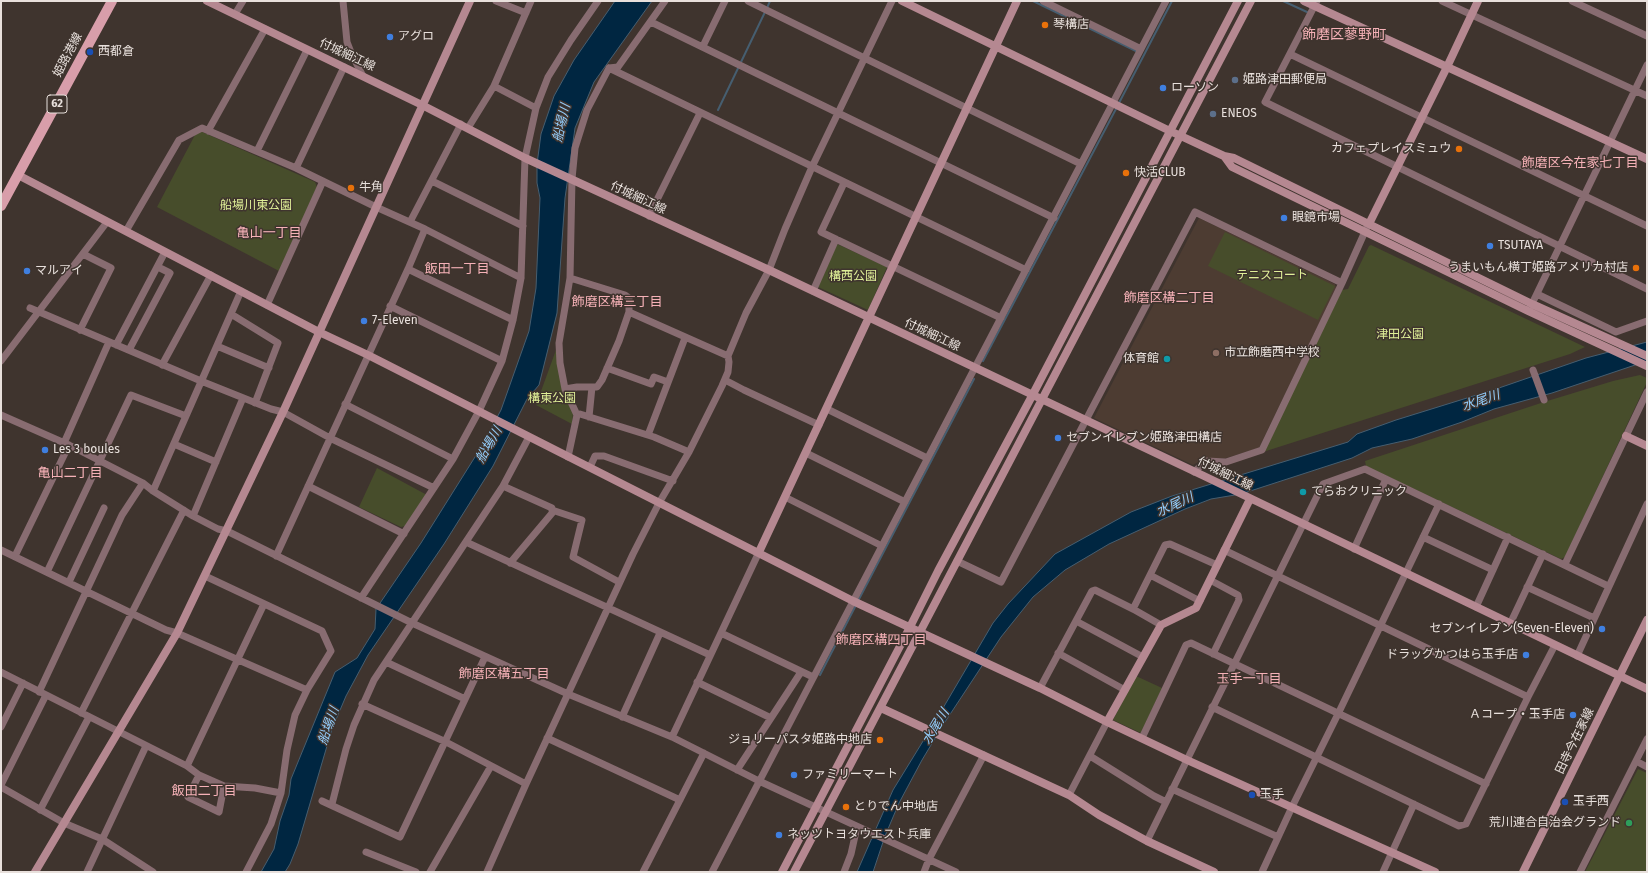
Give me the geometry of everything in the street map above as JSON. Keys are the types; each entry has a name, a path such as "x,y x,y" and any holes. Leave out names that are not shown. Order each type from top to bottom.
{"main road":[{"name":"姫路港線","path":"1,206 112,1"}],"street":[{"name":"付城細江線","path":"210,1 264,29 465,126 529,160 769,270 1032,396 1204,476 1647,689"},
{"path":"235,14 243,1"},
{"path":"343,1 347,42 364,76"},
{"path":"35,872 117,731 178,632 283,412 470,1"},
{"path":"496,1 526,13"},
{"path":"410,222 465,126 494,86 532,1"},
{"path":"364,600 404,534 453,459 479,411 502,361 513,320 521,278 522,226 536,108 548,77 598,1"},
{"path":"609,68 618,67 665,1"},
{"path":"703,46 725,1"},
{"path":"748,1 1081,164"},
{"path":"486,872 607,608 659,503 689,452 725,380 729,367 728,356 746,313 769,270 812,167 892,1"},
{"path":"902,1 1170,132 1181,135 1224,156 1234,158 1369,224 1603,347 1647,366"},
{"path":"672,737 942,164 1017,1"},
{"path":"1043,1 1141,49"},
{"path":"712,872 1166,1"},
{"path":"782,872 938,571 1032,396 1238,1"},
{"path":"794,872 1251,1"},
{"path":"1304,1 1316,3 1447,67 1647,159"},
{"path":"1442,1 1647,96"},
{"path":"1194,472 1206,461 1226,462 1262,450 1342,283 1364,232 1447,67 1478,1"},
{"path":"1572,1 1647,36"},
{"path":"1316,3 1265,102 1647,289"},
{"path":"651,22 1054,218"},
{"path":"208,131 264,29"},
{"path":"257,151 307,50"},
{"path":"1290,54 1647,226"},
{"path":"1530,308 1647,65"},
{"path":"296,168 344,67"},
{"path":"609,68 1026,270"},
{"path":"568,457 571,449 577,415 565,389 560,363 559,343 570,278 570,179 575,148 587,110 609,68"},
{"path":"494,86 536,108"},
{"path":"649,216 700,113"},
{"path":"126,231 179,140 202,128 296,168 425,229 521,278"},
{"path":"1224,156 1232,167 1364,232 1530,308 1647,356"},
{"path":"18,175 319,332 368,355 853,601 1040,688 1187,760 1434,872"},
{"path":"267,304 323,181"},
{"path":"432,182 522,226"},
{"path":"844,183 821,232 1001,318"},
{"path":"957,561 1001,582 1195,212 1342,283"},
{"path":"1,362 107,222"},
{"path":"276,556 425,229"},
{"path":"813,291 836,239"},
{"path":"15,556 113,343 158,267 165,252"},
{"path":"80,330 111,268 83,254"},
{"path":"129,350 170,273 158,267"},
{"path":"408,269 513,320"},
{"path":"162,365 210,275"},
{"path":"565,389 577,387 597,387 607,368 629,312 629,298 625,295 570,278"},
{"path":"153,491 241,290"},
{"path":"1537,294 1616,332 1647,322"},
{"path":"390,306 502,361"},
{"path":"30,308 162,365 255,403 283,412 330,438 434,488"},
{"path":"629,312 728,356"},
{"path":"231,314 278,343 255,403"},
{"path":"648,435 685,338"},
{"path":"217,346 269,368"},
{"path":"607,368 651,384 654,377 668,382"},
{"path":"1533,370 1544,400"},
{"path":"725,380 819,425"},
{"path":"589,417 592,387"},
{"path":"1566,564 1647,392"},
{"path":"47,572 131,395 186,416"},
{"path":"192,516 243,398"},
{"path":"345,404 453,459"},
{"path":"827,409 927,458"},
{"path":"1,415 67,444 143,483 192,516 218,529 226,531 412,623 568,694 672,737 759,781 956,872"},
{"path":"577,415 589,417 648,435 689,452"},
{"path":"1626,436 1647,446"},
{"path":"332,804 346,749 362,704 374,680 503,486 529,437"},
{"path":"174,444 216,462"},
{"path":"806,453 905,502"},
{"path":"590,467 594,456 604,456 673,481"},
{"path":"1147,841 1322,484 1365,469 1566,564 1608,586"},
{"path":"1354,549 1386,479"},
{"path":"143,483 122,515 1,786 64,823 102,840 152,872"},
{"path":"308,486 404,534"},
{"path":"503,486 552,508 552,510 582,520 573,557 620,582"},
{"path":"785,497 882,546"},
{"path":"1069,795 1161,625 1196,608 1250,499"},
{"path":"1262,872 1439,504"},
{"path":"1577,656 1647,504"},
{"path":"68,582 104,508"},
{"path":"81,713 133,614 184,510"},
{"path":"510,563 553,512 552,510"},
{"path":"1423,537 1493,570"},
{"path":"1476,607 1508,537"},
{"path":"466,542 710,655"},
{"path":"1133,609 1165,545 1170,544 1217,565"},
{"path":"1,550 166,630 178,632 307,690"},
{"path":"1224,550 1528,697"},
{"path":"1510,624 1543,554"},
{"path":"1150,575 1200,601"},
{"path":"205,576 322,631 331,651 307,690 295,715 287,750 281,794 271,824 246,872"},
{"path":"1210,580 1238,595 1240,600 1213,654"},
{"path":"1527,587 1594,618"},
{"path":"1040,688 1092,591 1095,590 1161,625"},
{"path":"187,766 264,604"},
{"name":"田寺今在家線","path":"1523,872 1647,620"},
{"path":"1076,621 1143,657"},
{"path":"622,717 660,633"},
{"path":"721,633 813,677"},
{"path":"1142,738 1186,646 1191,643 1486,784"},
{"path":"1212,707 1459,826 1466,824 1555,645"},
{"path":"1058,653 1126,690"},
{"path":"322,801 332,804 400,837 485,657"},
{"path":"386,662 465,699"},
{"path":"1,672 187,766 199,775 224,786 255,788 281,794"},
{"path":"738,770 801,672"},
{"path":"697,682 771,718"},
{"path":"1,727 23,684"},
{"path":"362,704 446,742 526,784"},
{"path":"881,708 1069,795 1100,815 1147,841 1214,872"},
{"path":"40,810 88,717"},
{"path":"547,738 680,800"},
{"path":"1580,872 1647,739"},
{"path":"87,872 146,746"},
{"path":"643,872 704,753"},
{"path":"924,872 929,859 984,755"},
{"path":"1090,756 1166,802"},
{"path":"1636,761 1647,766"},
{"path":"430,872 491,766"},
{"path":"199,775 188,797 219,812 224,786"},
{"path":"1172,790 1278,837"},
{"path":"1383,872 1414,804"},
{"path":"844,872 851,854 858,827"},
{"path":"366,852 416,872"}],"shaded area":[{"name":"市立飾磨西中学校","path":"1199,218 1335,284 1336,288 1259,448 1226,458 1205,458 1193,465 1094,418"}],"green space":[{"name":"船場川東公園","path":"200,131 315,182 317,187 279,271 157,207 196,133"},
{"name":"テニスコート","path":"1225,232 1335,286 1318,320 1208,266"},
{"name":"構西公園","path":"837,244 887,267 868,310 818,287"},
{"name":"津田公園","path":"1371,245 1585,347 1570,354 1263,452 1342,290 1348,289 1369,246"},
{"name":"構東公園","path":"556,350 563,392 573,413 572,424 536,405"},
{"path":"1640,375 1647,378 1647,382 1565,557 1561,559 1366,466 1365,461 1544,402 1613,381"},
{"path":"377,468 427,495 405,526 401,527 359,507"},
{"path":"1136,676 1162,688 1141,733 1113,720"},
{"name":"荒川連合自治会グランド","path":"1638,769 1647,773 1647,872 1585,872"}],"water":[{"name":"船場川","path":"615,1 652,1 594,82 575,128 565,198 557,313 539,385 527,399 493,466 444,544 368,655 346,696 332,729 298,844 290,864 285,872 261,872 274,849 280,821 289,795 291,779 335,672 357,658 375,629 376,609 421,543 480,449 501,410 529,331 536,288 540,198 537,183 537,164 541,134 554,96 574,60"},
{"name":"水尾川","path":"1647,342 1647,361 1552,393 1494,409 1462,422 1412,439 1372,448 1352,458 1241,494 1211,499 1185,509 1109,544 1065,570 1033,597 1001,637 943,725 922,760 899,803 885,836 873,872 857,872 893,790 993,623 1008,604 1055,554 1131,512 1172,496 1348,442 1357,434 1396,420 1496,389 1586,358"}],"waterway":[{"path":"767,8 770,1"},
{"path":"1033,1 1138,52"},
{"path":"1119,103 1172,1"},
{"path":"1283,1 1307,12"},
{"path":"718,110 765,12"},
{"path":"983,361 1117,107"},
{"path":"858,601 974,379"},
{"path":"820,675 856,605"}],"place":[{"name":"琴構店","path":"1045,25"},
{"name":"アグロ","path":"390,37"},
{"name":"西都倉","path":"90,52"},
{"name":"姫路津田郵便局","path":"1235,80"},
{"name":"ローソン","path":"1163,88"},
{"name":"ENEOS","path":"1213,114"},
{"name":"カフェプレイスミュウ","path":"1459,149"},
{"name":"快活CLUB","path":"1126,173"},
{"name":"牛角","path":"351,188"},
{"name":"眼鏡市場","path":"1284,218"},
{"name":"TSUTAYA","path":"1490,246"},
{"name":"うまいもん横丁姫路アメリカ村店","path":"1636,268"},
{"name":"マルアイ","path":"27,271"},
{"name":"7-Eleven","path":"364,321"},
{"name":"市立飾磨西中学校","path":"1216,353"},
{"name":"体育館","path":"1167,359"},
{"name":"セブンイレブン姫路津田構店","path":"1058,438"},
{"name":"Les 3 boules","path":"45,450"},
{"name":"てらおクリニック","path":"1303,492"},
{"name":"セブンイレブン(Seven-Eleven)","path":"1602,629"},
{"name":"ドラッグかつはら玉手店","path":"1526,655"},
{"name":"Ａコープ・玉手店","path":"1573,715"},
{"name":"ジョリーパスタ姫路中地店","path":"880,740"},
{"name":"ファミリーマート","path":"794,775"},
{"name":"玉手","path":"1252,795"},
{"name":"玉手西","path":"1565,802"},
{"name":"とりでん中地店","path":"846,807"},
{"name":"荒川連合自治会グランド","path":"1629,823"},
{"name":"ネッツトヨタウエスト兵庫","path":"779,835"}],"district":[{"name":"飾磨区蓼野町","path":"1344,35"},
{"name":"飾磨区今在家七丁目","path":"1580,163"},
{"name":"亀山一丁目","path":"269,233"},
{"name":"飯田一丁目","path":"457,269"},
{"name":"飾磨区構二丁目","path":"1169,298"},
{"name":"飾磨区構三丁目","path":"617,302"},
{"name":"亀山二丁目","path":"70,473"},
{"name":"飾磨区構四丁目","path":"881,640"},
{"name":"飾磨区構五丁目","path":"504,674"},
{"name":"玉手一丁目","path":"1249,679"},
{"name":"飯田二丁目","path":"204,791"}]}
